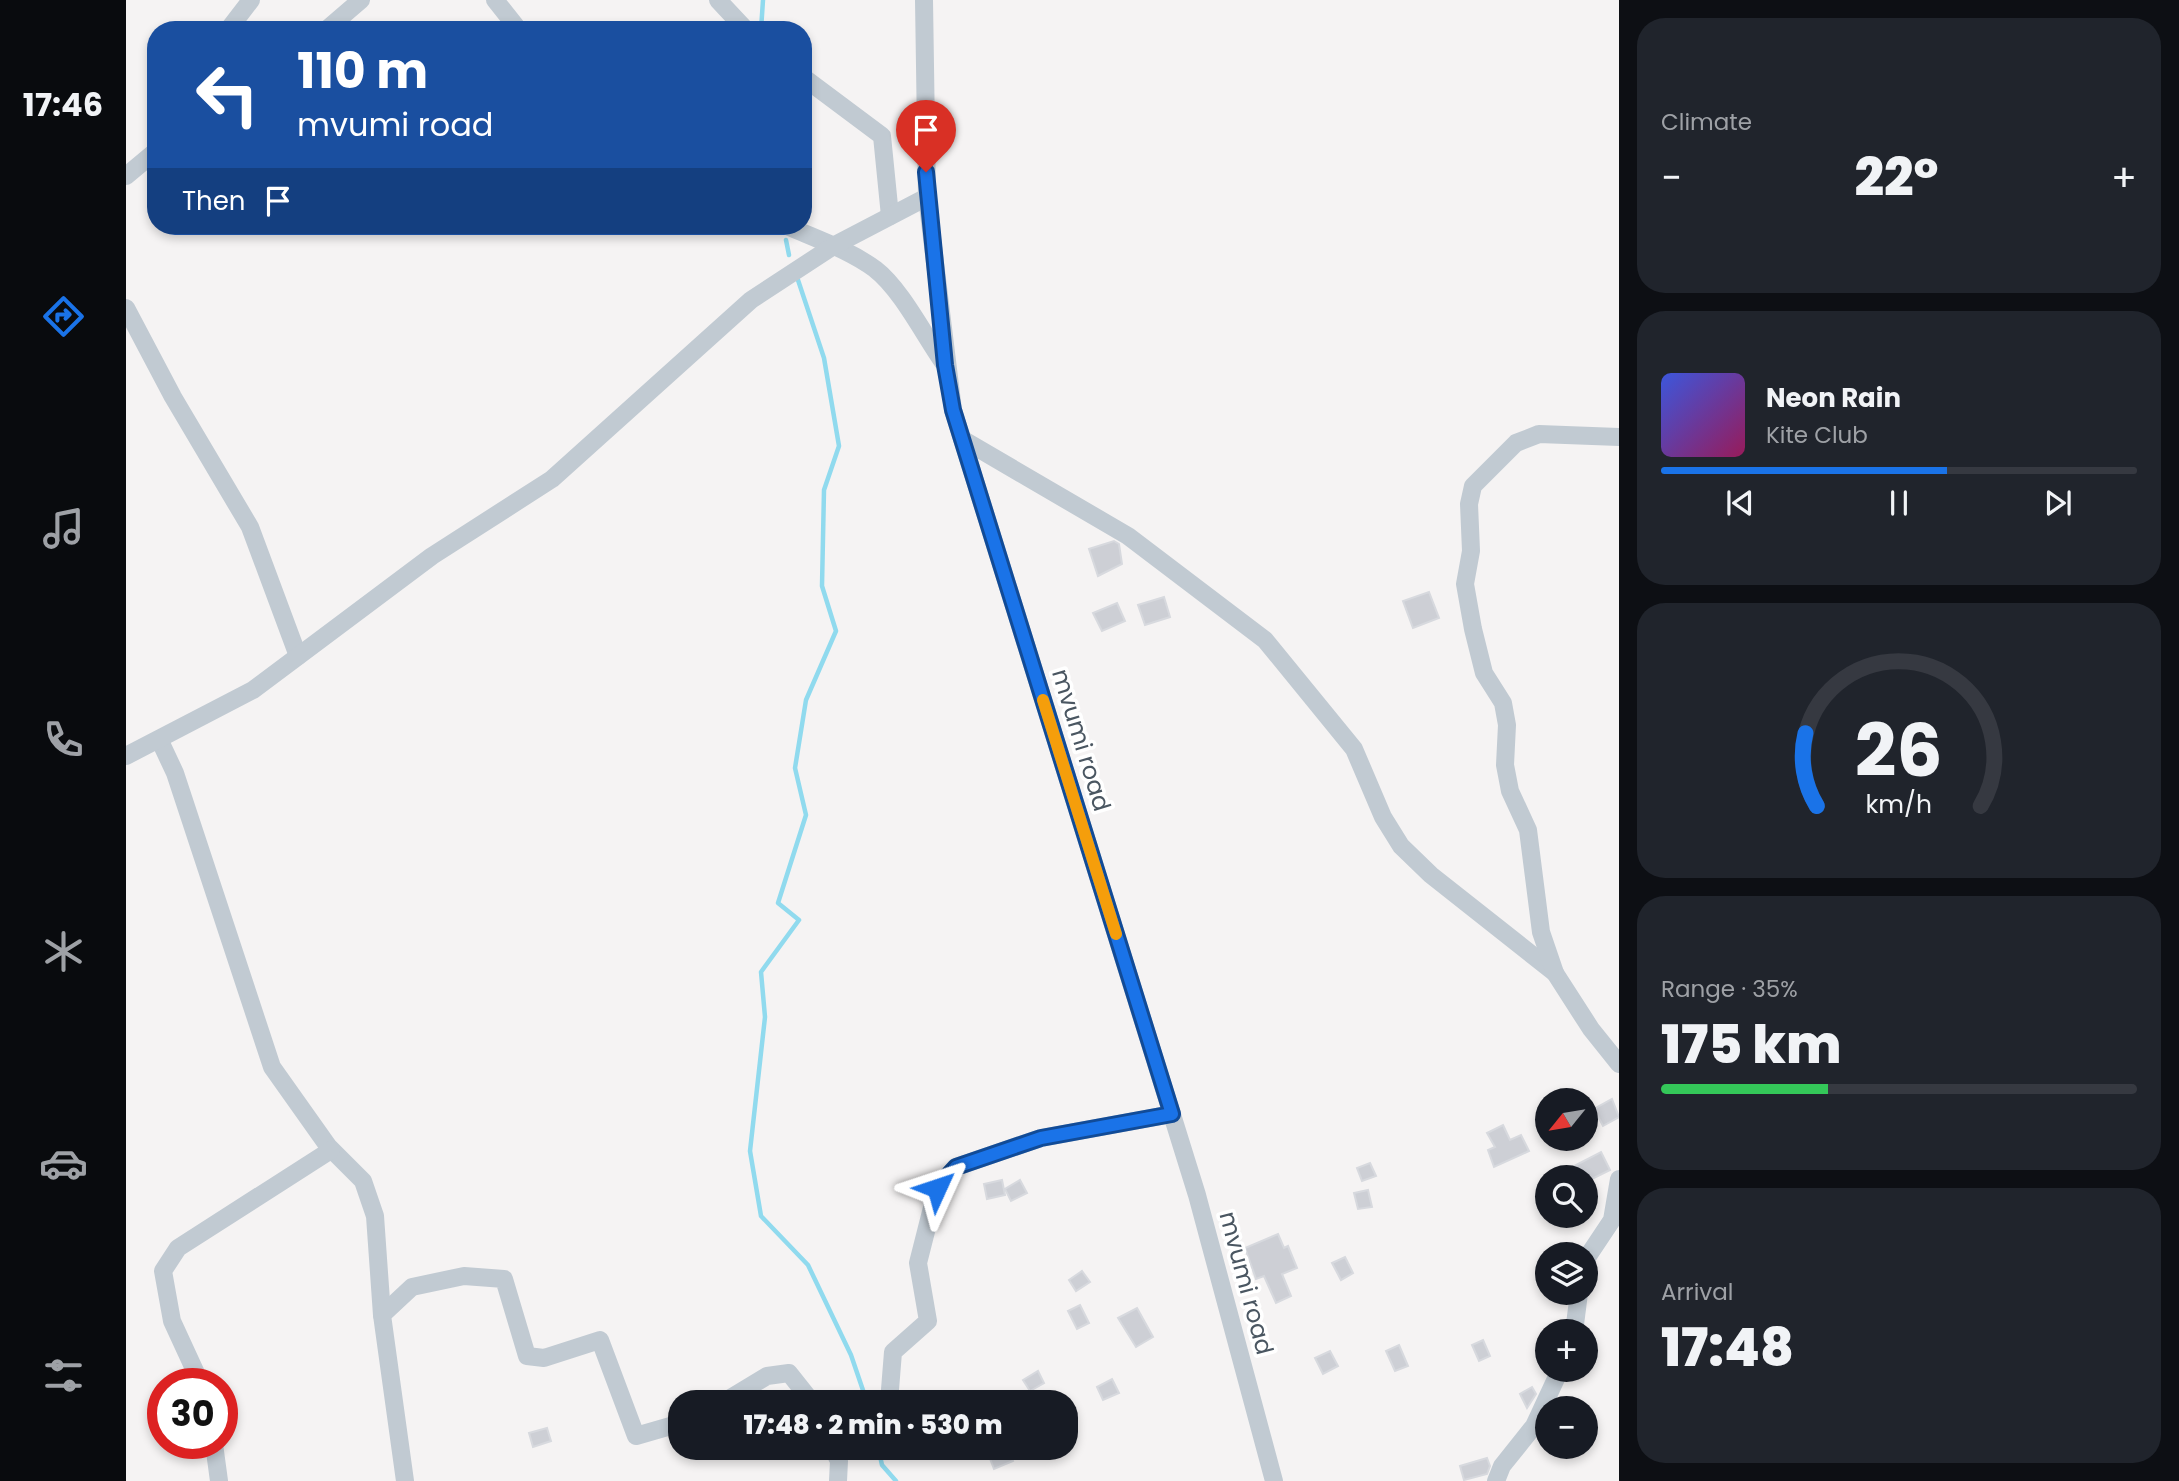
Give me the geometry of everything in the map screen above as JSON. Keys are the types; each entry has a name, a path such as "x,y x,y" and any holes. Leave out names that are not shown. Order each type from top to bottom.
{"street":[{"path":"235,21 251,0"},
{"path":"336,21 361,0"},
{"path":"495,0 512,21"},
{"path":"718,0 738,21"},
{"name":"mvumi road","path":"924,0 927,197 945,365 962,439 1197,1195 1274,1481"},
{"path":"812,84 882,136 890,216"},
{"path":"126,176 147,158"},
{"path":"126,756 160,741 253,691 432,556 552,479 751,300 835,245 927,197"},
{"path":"810,235 835,245 876,270 889,283 945,365"},
{"path":"126,307 173,397 250,527 298,656"},
{"path":"1619,437 1539,434 1516,443 1473,486 1469,504 1471,551 1465,584 1472,629 1484,673 1503,703 1507,724 1504,765 1510,791 1528,830 1541,932 1555,973 1591,1029 1619,1064"},
{"path":"962,439 1128,536 1265,640 1354,750 1383,817 1401,846 1431,875 1555,973"},
{"path":"160,741 175,773 272,1067 331,1150 363,1181 375,1216 382,1315 405,1481"},
{"path":"890,1390 893,1352 928,1321 918,1263 937,1188 956,1167 1041,1138 1172,1114"},
{"path":"194,1368 172,1321 163,1270 178,1248 331,1150"},
{"path":"1597,1242 1612,1220 1619,1179"},
{"path":"382,1315 412,1287 464,1276 504,1279 527,1356 544,1358 600,1340 636,1436 668,1427"},
{"path":"744,1390 767,1376 789,1373 802,1390"},
{"path":"1496,1481 1502,1466 1534,1426 1554,1382"},
{"path":"216,1459 219,1481"},
{"path":"838,1460 838,1481"}],"building":[{"path":"1114,541 1119,544 1122,564 1098,576 1089,549"},
{"path":"1429,592 1439,618 1413,628 1403,601"},
{"path":"1164,597 1170,617 1145,625 1138,605"},
{"path":"1117,603 1125,621 1102,631 1093,613"},
{"path":"1612,1099 1619,1117 1603,1126 1598,1117 1598,1107"},
{"path":"1503,1125 1510,1140 1521,1135 1529,1151 1494,1167 1488,1150 1495,1147 1487,1133"},
{"path":"1601,1152 1610,1170 1598,1176 1598,1165 1576,1165"},
{"path":"1370,1163 1376,1176 1362,1181 1357,1168"},
{"path":"1002,1180 1005,1195 987,1199 984,1184"},
{"path":"1020,1180 1027,1193 1011,1201 1005,1189"},
{"path":"1368,1190 1372,1207 1358,1209 1354,1193"},
{"path":"1278,1234 1284,1248 1288,1246 1297,1268 1282,1274 1291,1296 1276,1303 1264,1276 1256,1279 1245,1248"},
{"path":"1345,1257 1353,1273 1341,1280 1332,1263"},
{"path":"1082,1271 1090,1282 1076,1291 1069,1280"},
{"path":"1080,1305 1089,1323 1077,1329 1068,1311"},
{"path":"1137,1308 1153,1337 1136,1347 1118,1318"},
{"path":"1483,1340 1490,1356 1479,1361 1472,1345"},
{"path":"1399,1345 1408,1366 1395,1371 1386,1351"},
{"path":"1330,1351 1338,1366 1323,1374 1315,1358"},
{"path":"1038,1371 1044,1383 1029,1390 1023,1380"},
{"path":"1112,1379 1119,1393 1103,1400 1097,1387"},
{"path":"1532,1387 1536,1394 1527,1408 1520,1394"},
{"path":"547,1428 551,1441 533,1447 529,1433"},
{"path":"1487,1458 1490,1466 1487,1474 1464,1480 1460,1466"},
{"path":"991,1460 1013,1461 994,1469"}],"waterway":[{"path":"762,21 763,0"},
{"path":"786,240 789,255"},
{"path":"798,280 824,358 839,446 824,490 822,586 836,631 806,700 795,768 806,815 778,903 799,920 761,972 765,1017 750,1151 761,1216 808,1265 851,1355 863,1390"},
{"path":"881,1460 896,1481"}],"slow traffic":[{"path":"1043,700 1116,934"}],"route":[{"path":"926,172 945,365 953,410 1172,1114 1041,1138 956,1167 937,1188"}]}
